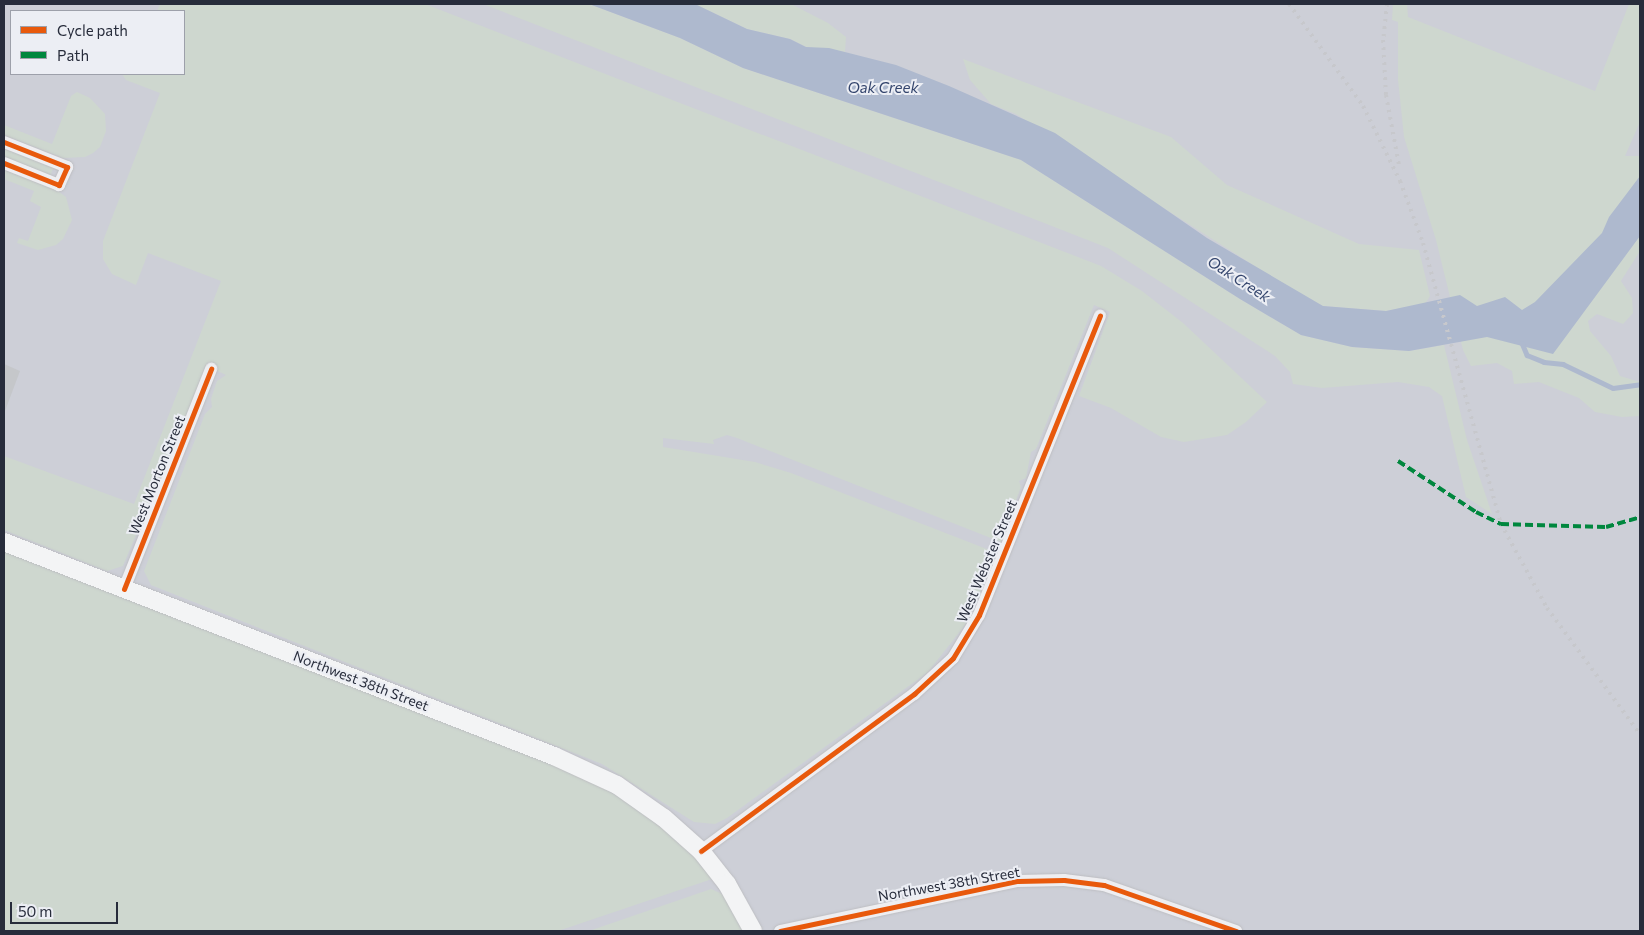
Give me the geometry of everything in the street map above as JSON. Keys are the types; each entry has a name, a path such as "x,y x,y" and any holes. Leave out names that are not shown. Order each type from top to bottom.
{"main road":[{"name":"Northwest 38th Street","path":"4,542 586,769 641,800 701,851 727,884 753,931"}],"street":[{"path":"4,142 67,167 60,185 4,163"},
{"name":"West Webster Street","path":"701,851 914,694 953,658 979,615 1100,315"},
{"name":"West Morton Street","path":"124,589 210,369"},
{"name":"Northwest 38th Street","path":"780,931 1018,880 1064,880 1104,885 1236,931"}],"shaded area":[{"path":"4,4 1640,4 1640,931 4,931"},
{"path":"160,4 425,4 1101,266 1142,291 1183,323 1267,402 1246,422 1227,435 1184,442 1161,437 1111,408 1079,396 1110,312 1094,305 1036,449 1031,452 1026,478 1019,481 1021,487 1001,542 737,438 727,435 713,440 714,444 663,438 663,447 755,462 791,473 997,553 965,625 928,672 727,818 715,824 694,822 602,764 151,585 144,571 205,414 212,407 211,399 217,381 226,375 207,366 123,566 107,571 4,530 4,456 134,504 221,281 148,253 136,285 112,274 103,259 103,241 160,93 126,80 123,75 185,75 185,10 157,10"},
{"path":"483,4 589,4 680,38 743,68 1021,160 1240,299 1301,335 1352,347 1409,351 1444,345 1467,440 1492,514 1466,497 1442,396 1429,387 1398,382 1322,388 1293,384 1290,372 1275,356 1108,248"},
{"path":"695,4 791,4 828,23 846,37 845,52 806,47 790,39 747,29"},
{"path":"1393,4 1407,4 1408,17 1595,91 1629,4 1640,4 1640,122 1625,156 1640,156 1640,251 1621,281 1632,298 1633,313 1623,324 1597,314 1588,321 1590,331 1611,356 1620,376 1640,382 1640,416 1622,417 1595,412 1579,398 1539,382 1514,384 1512,371 1497,363 1471,366 1463,350 1436,240 1404,137 1398,80 1398,22 1392,20"},
{"path":"963,59 1171,137 1227,185 1359,244 1419,250 1430,296 1425,304 1386,311 1323,306 1305,298 1016,114 991,104 970,80"},
{"path":"77,92 90,98 105,114 106,131 100,147 93,153 85,157 63,158 4,135 4,125 52,144 71,96"},
{"path":"4,146 54,166 50,177 4,159"},
{"path":"4,168 55,189 66,197 72,220 63,239 56,245 38,250 17,243 19,238 28,241 41,207 30,201 34,191 4,179"},
{"path":"4,551 562,767 632,802 700,858 715,878 558,931 4,931"},
{"path":"711,889 725,895 744,931 589,931"}],"water":[{"name":"Oak Creek","path":"589,4 695,4 747,29 790,39 806,47 829,48 896,65 949,86 1055,133 1207,238 1323,306 1386,311 1460,295 1477,306 1505,297 1522,310 1535,302 1602,233 1609,217 1640,176 1640,236 1553,354 1487,337 1409,351 1352,347 1301,335 1240,299 1021,160 743,68 680,38"}],"building":[{"path":"4,364 20,371 5,411 4,411"}],"waterway":[{"path":"1522,343 1527,355 1544,362 1563,364 1613,388 1640,384"}],"railway":[{"path":"1289,4 1363,106 1400,181 1423,243 1501,524 1547,608 1640,734"},
{"path":"1387,4 1383,40 1386,95 1399,165"}],"marked path":[{"path":"1398,461 1476,512 1501,524 1606,527 1640,517"}],"cycle path":[{"path":"4,142 67,167 59,185 4,163"},
{"path":"701,851 914,694 953,658 979,615 1100,315"},
{"path":"124,589 211,369"},
{"path":"780,931 1018,881 1064,880 1104,885 1236,931"}]}
